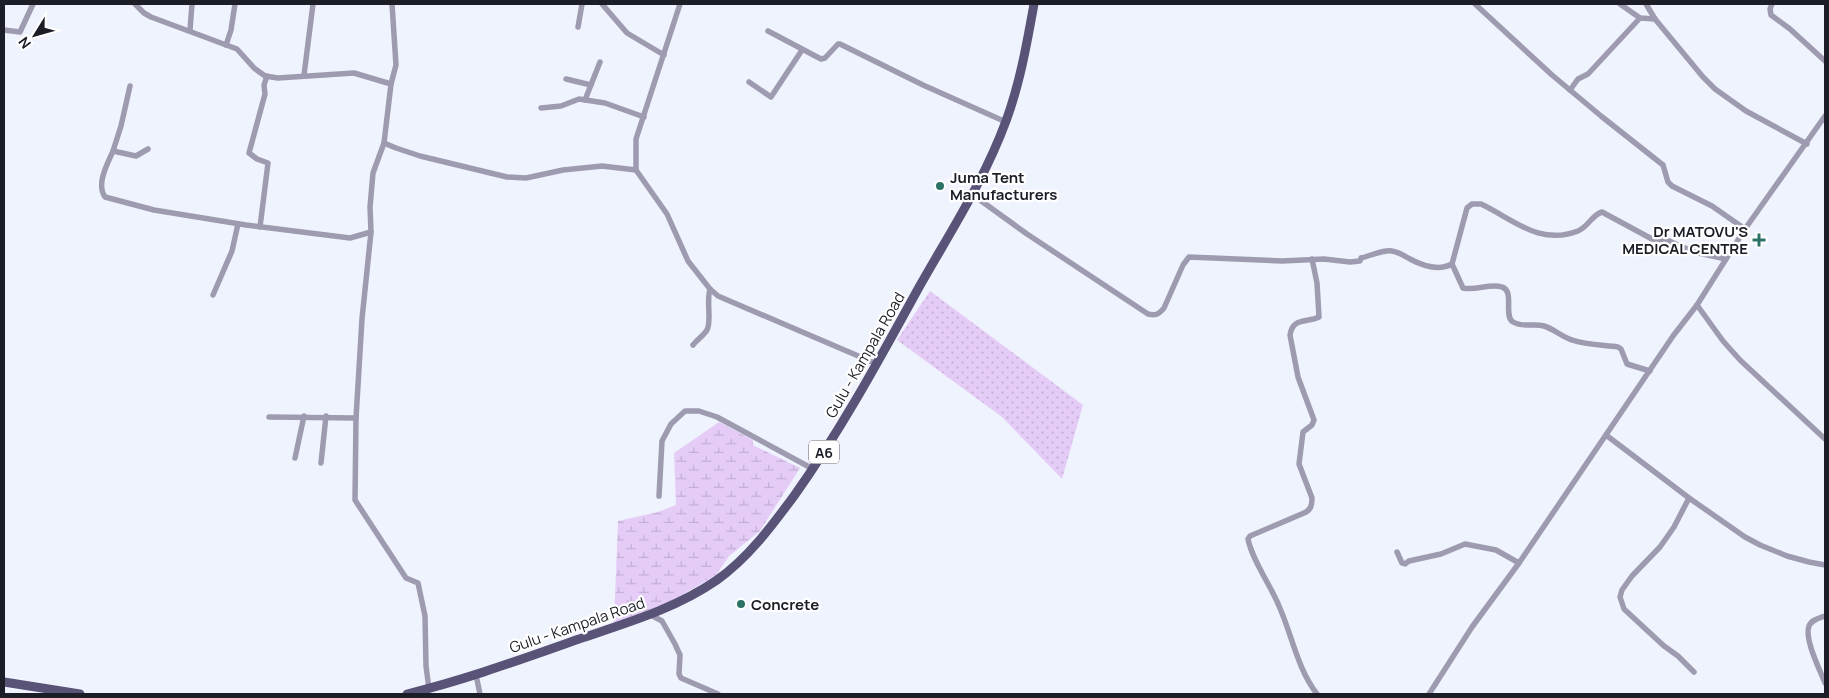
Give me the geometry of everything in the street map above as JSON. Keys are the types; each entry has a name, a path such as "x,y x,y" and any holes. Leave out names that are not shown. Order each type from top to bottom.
{"main road":[{"name":"Gulu - Kampala Road","path":"407,694 476,675 687,599 735,566 761,539 813,470 878,364 973,195 1006,122 1026,50 1034,4"},
{"path":"4,682 75,694"}],"street":[{"path":"4,30 20,32 33,4"},
{"path":"135,4 151,17 237,49 254,68 267,76 278,78 354,73 391,84"},
{"path":"190,30 192,4"},
{"path":"226,45 231,30 235,4"},
{"path":"304,75 313,4"},
{"path":"392,4 396,65 391,84 384,142 373,173 370,207 371,232 362,319 356,418 355,500 406,578 418,584 426,616 426,666 429,689"},
{"path":"578,27 582,4"},
{"path":"604,4 627,33 664,55"},
{"path":"680,4 636,139 636,170 667,214 688,261 710,289 718,296 878,364"},
{"path":"1475,4 1570,90 1663,165 1666,168 1668,182 1672,186 1712,206 1745,229"},
{"path":"1620,4 1640,18 1655,19"},
{"path":"1646,4 1655,19 1702,77 1715,89 1746,111 1807,144"},
{"path":"1772,4 1770,9 1771,15 1790,29 1825,61"},
{"path":"1570,90 1578,79 1588,74 1640,18"},
{"path":"768,31 822,59 840,44 923,85 1006,122"},
{"path":"749,82 771,97 802,50"},
{"path":"585,100 600,62"},
{"path":"260,227 268,162 257,159 249,153 265,94 264,85 267,76"},
{"path":"566,79 591,85"},
{"path":"130,86 121,126 101,185 101,191 105,197 154,210 260,227 350,238 371,232"},
{"path":"541,108 561,106 579,99 605,103 644,117"},
{"path":"1429,694 1472,627 1519,563 1673,336 1697,305 1745,229 1825,116"},
{"path":"384,142 420,156 507,177 526,178 563,170 602,166 636,170"},
{"path":"113,151 136,156 148,149"},
{"path":"973,195 1028,234 1148,314 1153,315 1160,313 1164,308 1183,265 1189,257 1282,261 1333,259 1356,262 1360,261 1361,258 1391,250 1418,263 1436,268 1444,268 1452,264"},
{"path":"1650,371 1627,364 1621,349 1618,347 1575,341 1544,326 1528,326 1514,323 1510,318 1508,296 1502,287 1463,288 1452,264 1465,211 1475,203 1491,209 1528,231 1555,236 1580,230 1588,225 1597,214 1602,212 1652,239 1667,240 1694,252 1726,259"},
{"path":"212,295 232,251 238,224"},
{"path":"1312,259 1317,283 1319,317 1299,320 1291,329 1290,335 1298,377 1314,420 1303,432 1299,464 1312,498 1312,504 1311,508 1304,513 1250,536 1248,539 1279,605 1308,680 1317,694"},
{"path":"693,345 707,330 710,321 708,310 710,289"},
{"path":"1697,305 1723,341 1740,360 1825,439"},
{"path":"659,496 662,441 671,424 685,410 699,411 717,417 813,470"},
{"path":"295,458 304,416"},
{"path":"269,417 326,416 356,418"},
{"path":"321,463 326,416"},
{"path":"1606,435 1689,498 1745,537 1760,545 1809,562 1825,565"},
{"path":"1689,498 1674,527 1660,547 1632,576 1622,590 1620,597 1624,609 1694,672"},
{"path":"1397,552 1402,563 1405,564 1409,561 1441,554 1465,544 1496,550 1519,563"},
{"path":"649,614 662,622 675,644 680,654 679,674 682,678 718,694"},
{"path":"1825,616 1810,624 1808,633 1825,683"},
{"path":"476,675 480,694"}],"green space":[{"path":"930,291 1083,405 1062,479 1002,417 897,340"},
{"path":"719,422 753,440 753,445 800,468 760,531 729,556 716,575 673,600 614,624 618,521 658,512 676,505 674,453"}],"place":[{"name":"Juma Tent Manufacturers","path":"940,186"},
{"name":"Dr MATOVU'S MEDICAL CENTRE","path":"1759,240"},
{"name":"Concrete","path":"741,604"}]}
